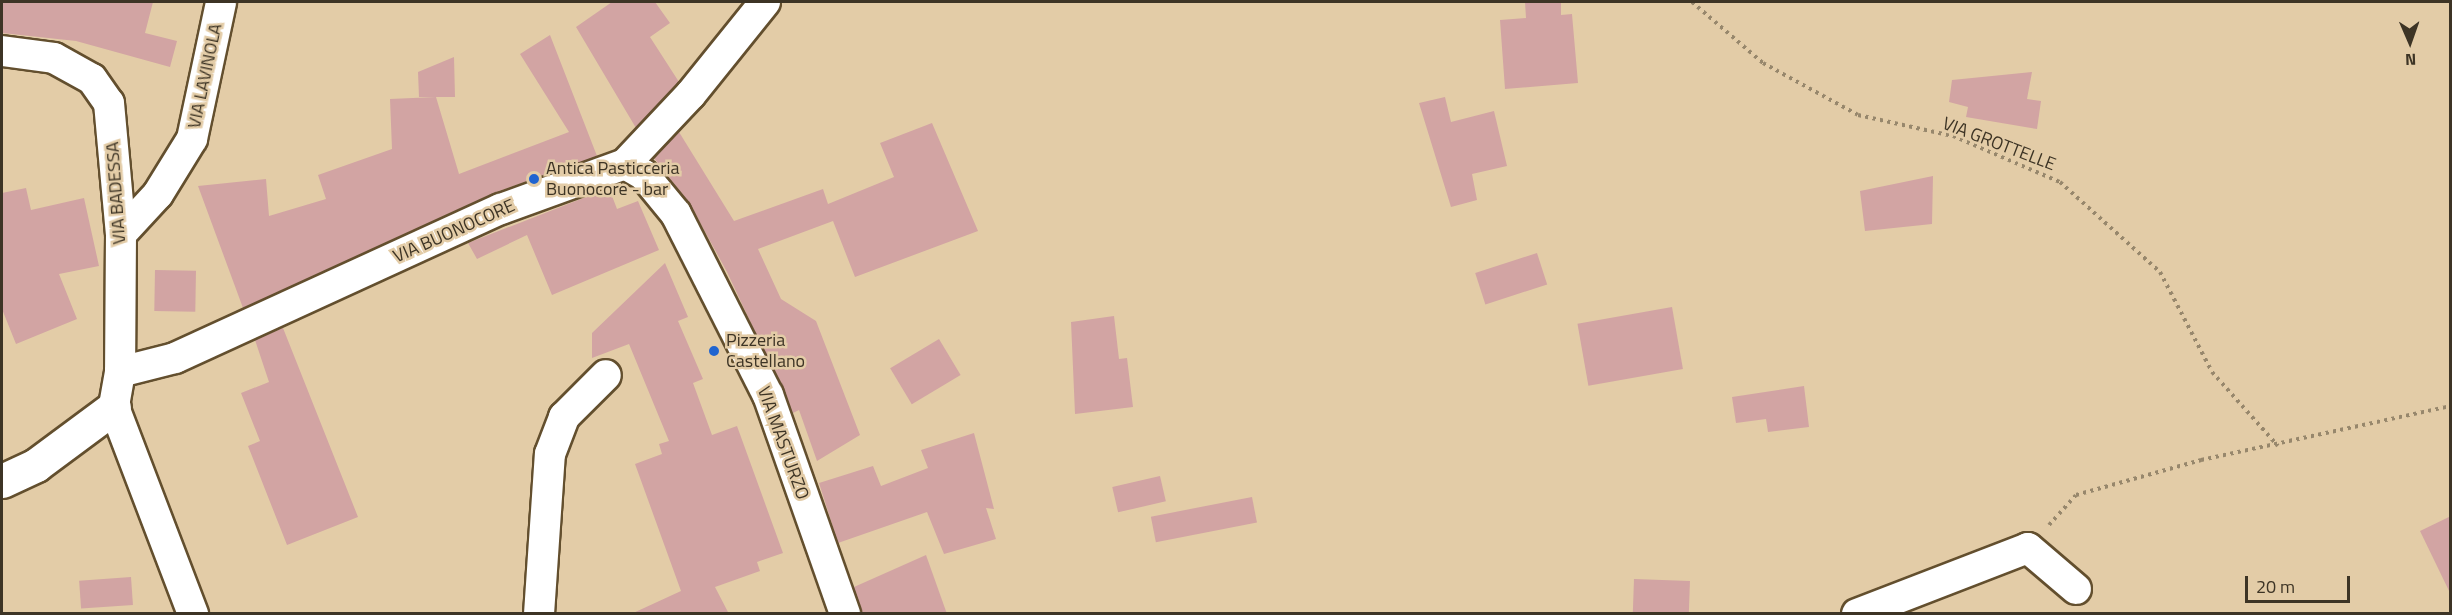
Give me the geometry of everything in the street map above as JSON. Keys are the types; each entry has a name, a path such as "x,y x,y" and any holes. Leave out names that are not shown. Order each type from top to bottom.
{"street":[{"name":"VIA LAVINOLA","path":"121,234 158,194 192,139 221,2"},
{"name":"VIA BUONOCORE","path":"120,372 175,358 501,209 625,164 691,94 765,2"},
{"name":"VIA BADESSA","path":"2,51 54,58 92,79 109,103 121,234 120,372 114,407"},
{"name":"VIA MASTURZO","path":"625,164 644,175 676,214 768,395 845,614"},
{"path":"538,614 550,454 564,417 606,375"},
{"path":"2,481 36,465 114,407 193,614"},
{"path":"1857,614 2028,548 2076,589"}],"path":[{"name":"VIA GROTTELLE","path":"1692,2 1763,63 1858,115 1953,136 2060,182 2160,272 2212,372 2278,446"},
{"path":"2028,548 2076,495 2201,460 2278,446 2451,406"}],"building":[{"path":"2,2 153,2 145,33 177,41 170,67 76,41 2,33"},
{"path":"612,2 655,2 670,23 650,37 679,82 636,128 576,27"},
{"path":"1525,2 1561,2 1561,15 1572,14 1578,83 1505,89 1500,20 1526,18"},
{"path":"550,35 597,156 494,193 243,308 198,186 266,179 269,216 326,199 318,175 392,149 390,99 436,97 459,174 569,132 520,54"},
{"path":"454,57 455,97 419,97 418,72"},
{"path":"2032,72 2027,99 2041,101 2037,129 1966,117 1968,107 1949,102 1952,80"},
{"path":"1445,97 1451,122 1494,111 1507,166 1472,174 1477,200 1451,207 1419,103"},
{"path":"932,123 978,231 855,277 833,221 758,249 781,299 816,321 860,435 817,461 799,410 793,413 727,272 691,206 654,158 679,132 734,221 823,189 828,204 894,177 880,143"},
{"path":"1933,176 1932,224 1865,231 1860,191"},
{"path":"26,188 31,210 84,198 99,266 59,274 77,319 16,344 2,309 2,193"},
{"path":"609,188 617,209 638,201 659,250 552,295 527,235 477,259 468,243"},
{"path":"1537,253 1547,284 1485,304 1475,273"},
{"path":"665,263 688,317 678,321 703,379 693,383 712,435 737,426 783,553 757,562 760,571 715,587 729,614 631,614 681,591 635,464 662,454 659,444 669,441 629,344 592,358 592,333"},
{"path":"155,270 196,271 195,312 154,311"},
{"path":"1672,307 1683,369 1588,386 1577,324"},
{"path":"1114,316 1119,359 1127,358 1133,407 1075,414 1071,322"},
{"path":"283,328 358,517 287,545 248,446 260,441 241,393 269,382 255,340"},
{"path":"939,339 961,375 912,404 890,368"},
{"path":"1804,386 1809,427 1768,432 1766,419 1736,423 1732,397"},
{"path":"974,433 994,509 986,508 996,539 944,554 927,512 838,543 819,483 873,466 881,486 928,468 921,450"},
{"path":"1160,476 1166,501 1118,512 1112,487"},
{"path":"1252,497 1257,523 1156,542 1151,517"},
{"path":"2451,516 2451,595 2420,531"},
{"path":"926,555 947,614 862,614 854,587"},
{"path":"131,577 133,605 81,609 79,581"},
{"path":"1634,579 1690,581 1689,614 1633,614"}],"place":[{"name":"Antica Pasticceria Buonocore - bar","path":"534,179"},
{"name":"Pizzeria Castellano","path":"714,351"}]}
